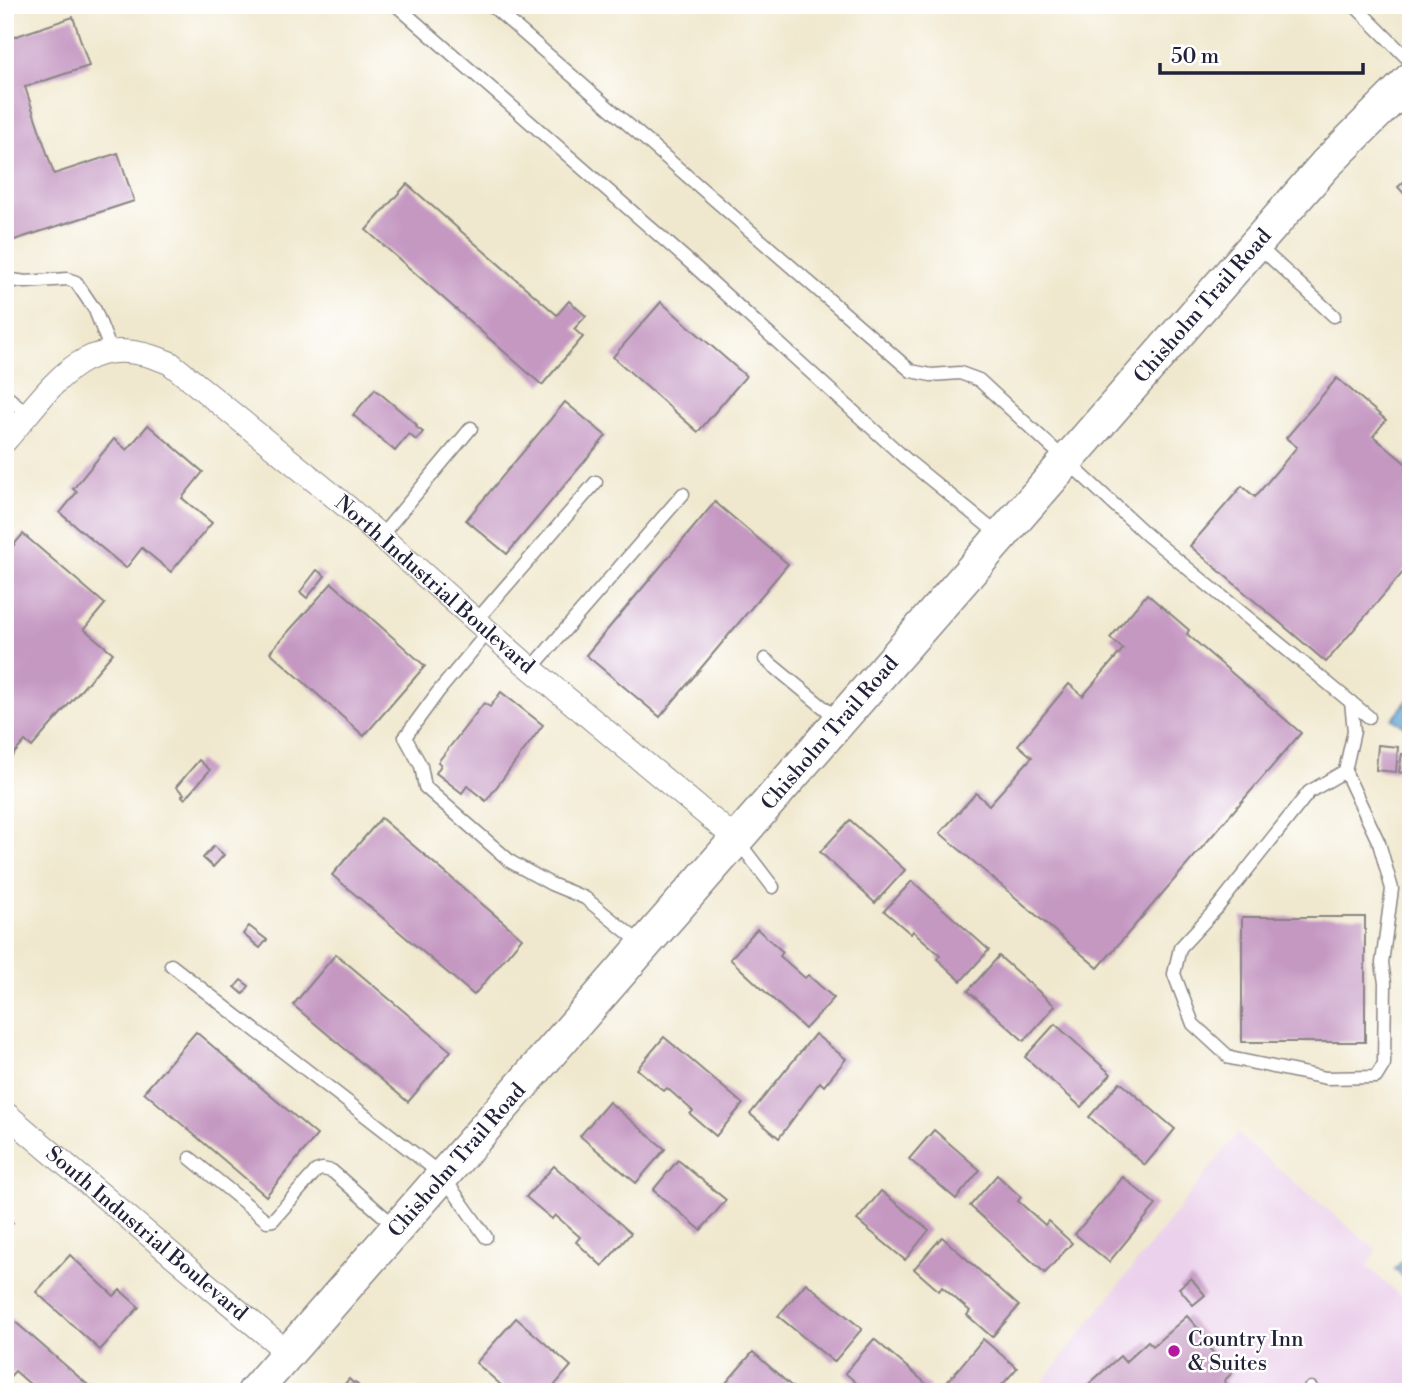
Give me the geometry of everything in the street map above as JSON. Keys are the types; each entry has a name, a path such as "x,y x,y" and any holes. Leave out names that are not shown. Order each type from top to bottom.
{"street":[{"name":"Chisholm Trail Road","path":"254,1392 1325,165 1411,79"},
{"path":"5,441 65,372 85,359 117,350"},
{"name":"North Industrial Boulevard","path":"117,350 147,353 170,363 736,839"},
{"name":"South Industrial Boulevard","path":"5,1112 287,1352"}],"lane":[{"path":"396,5 693,265 908,461 1002,537"},
{"path":"491,5 911,371 932,375 960,373 979,380 1147,535 1369,717"},
{"path":"1354,5 1411,62"},
{"path":"1256,245 1334,316"},
{"path":"5,279 26,282 67,279 76,282 117,350"},
{"path":"5,396 28,414"},
{"path":"380,537 471,428"},
{"path":"596,482 482,626 405,737 421,766 425,786 511,862 551,884 585,898 643,945"},
{"path":"531,668 683,494"},
{"path":"765,659 840,721"},
{"path":"1345,771 1309,792 1216,909 1180,948 1174,974 1193,1024 1230,1058 1273,1069 1326,1077 1376,1077 1384,1064 1385,983 1382,963 1392,888 1379,842 1345,771 1354,731 1351,702"},
{"path":"736,839 773,887"},
{"path":"171,965 442,1175 486,1237"},
{"path":"190,1157 267,1221 274,1220 316,1171 321,1169 332,1171 396,1227"}],"shaded area":[{"path":"1237,1134 1376,1250 1367,1266 1411,1306 1411,1392 1035,1392"}],"water":[{"path":"1411,696 1411,730 1392,719"},
{"path":"1411,1250 1411,1287 1395,1269"}],"building":[{"path":"73,17 89,66 25,87 54,174 118,153 134,201 5,243 5,40"},
{"path":"1411,175 1411,192 1406,196 1398,187"},
{"path":"407,184 557,315 569,301 586,316 574,329 583,337 542,385 366,230"},
{"path":"661,302 746,376 698,432 613,357"},
{"path":"1337,378 1386,420 1373,436 1411,468 1411,563 1326,662 1190,546 1242,486 1255,497 1297,447 1286,438"},
{"path":"375,389 423,432 416,440 409,434 395,451 353,415"},
{"path":"565,402 606,436 507,554 466,520"},
{"path":"148,425 203,472 182,498 212,523 171,572 142,548 126,568 60,513 77,492 73,489 114,439 127,450"},
{"path":"715,502 788,564 660,717 586,655"},
{"path":"23,534 105,604 84,629 113,653 32,747 25,741 5,764 5,555"},
{"path":"317,570 325,576 307,598 300,592"},
{"path":"332,583 425,666 364,736 270,652"},
{"path":"1147,594 1189,630 1187,634 1301,733 1098,968 940,833 976,793 989,805 1032,757 1018,745 1069,684 1083,696 1123,649 1110,638"},
{"path":"501,692 543,725 486,801 467,786 462,793 436,773 441,765 438,762 484,703 490,707"},
{"path":"1378,745 1398,747 1396,772 1376,770"},
{"path":"1402,754 1411,756 1409,775 1399,772"},
{"path":"199,760 210,770 185,799 182,796 184,794 176,787"},
{"path":"381,818 522,938 474,995 332,875"},
{"path":"850,820 905,870 875,903 820,852"},
{"path":"214,846 224,855 213,867 203,858"},
{"path":"912,881 989,950 961,981 937,959 940,955 913,931 911,934 884,911"},
{"path":"1242,917 1365,917 1365,1042 1242,1042"},
{"path":"249,926 267,940 260,948 243,934"},
{"path":"757,929 783,952 780,956 805,978 808,975 834,998 805,1029 730,959"},
{"path":"336,954 451,1051 408,1102 293,1005"},
{"path":"999,956 1055,1006 1024,1041 968,991"},
{"path":"241,980 249,986 243,994 235,987"},
{"path":"1055,1024 1111,1074 1081,1107 1025,1057"},
{"path":"196,1032 317,1135 266,1196 144,1092"},
{"path":"815,1034 846,1059 824,1086 820,1082 779,1138 750,1114"},
{"path":"664,1037 743,1104 716,1136 690,1114 693,1111 667,1088 664,1091 637,1069"},
{"path":"1120,1082 1175,1129 1145,1165 1089,1117"},
{"path":"609,1102 665,1149 636,1183 580,1136"},
{"path":"934,1130 980,1170 956,1199 909,1159"},
{"path":"678,1160 726,1200 701,1230 653,1190"},
{"path":"554,1166 631,1233 602,1266 576,1242 580,1237 555,1215 552,1219 526,1197"},
{"path":"997,1175 1021,1197 1018,1201 1045,1225 1048,1221 1072,1243 1045,1273 970,1206"},
{"path":"1123,1177 1156,1205 1109,1262 1075,1234"},
{"path":"881,1191 929,1230 905,1260 857,1220"},
{"path":"5,1216 13,1223 5,1232"},
{"path":"942,1237 1019,1306 992,1337 967,1315 970,1311 942,1287 939,1291 914,1269"},
{"path":"70,1255 114,1296 120,1290 139,1307 100,1350 36,1292"},
{"path":"1191,1278 1205,1295 1193,1305 1179,1288"},
{"path":"806,1283 862,1329 834,1362 778,1316"},
{"path":"5,1313 96,1392 39,1392 15,1371 5,1382"},
{"name":"Country Inn & Suites","path":"1187,1316 1212,1344 1208,1347 1232,1373 1224,1381 1230,1392 1080,1392 1120,1356 1125,1362 1148,1341 1153,1346"},
{"path":"516,1318 571,1366 549,1392 509,1392 476,1363"},
{"path":"874,1339 930,1387 926,1392 867,1392 845,1373"},
{"path":"983,1339 1017,1368 996,1392 939,1392"},
{"path":"753,1352 798,1392 734,1392 725,1384"},
{"path":"349,1379 355,1382 364,1392 338,1392"}],"place":[{"name":"Country Inn & Suites","path":"1174,1351"}]}
